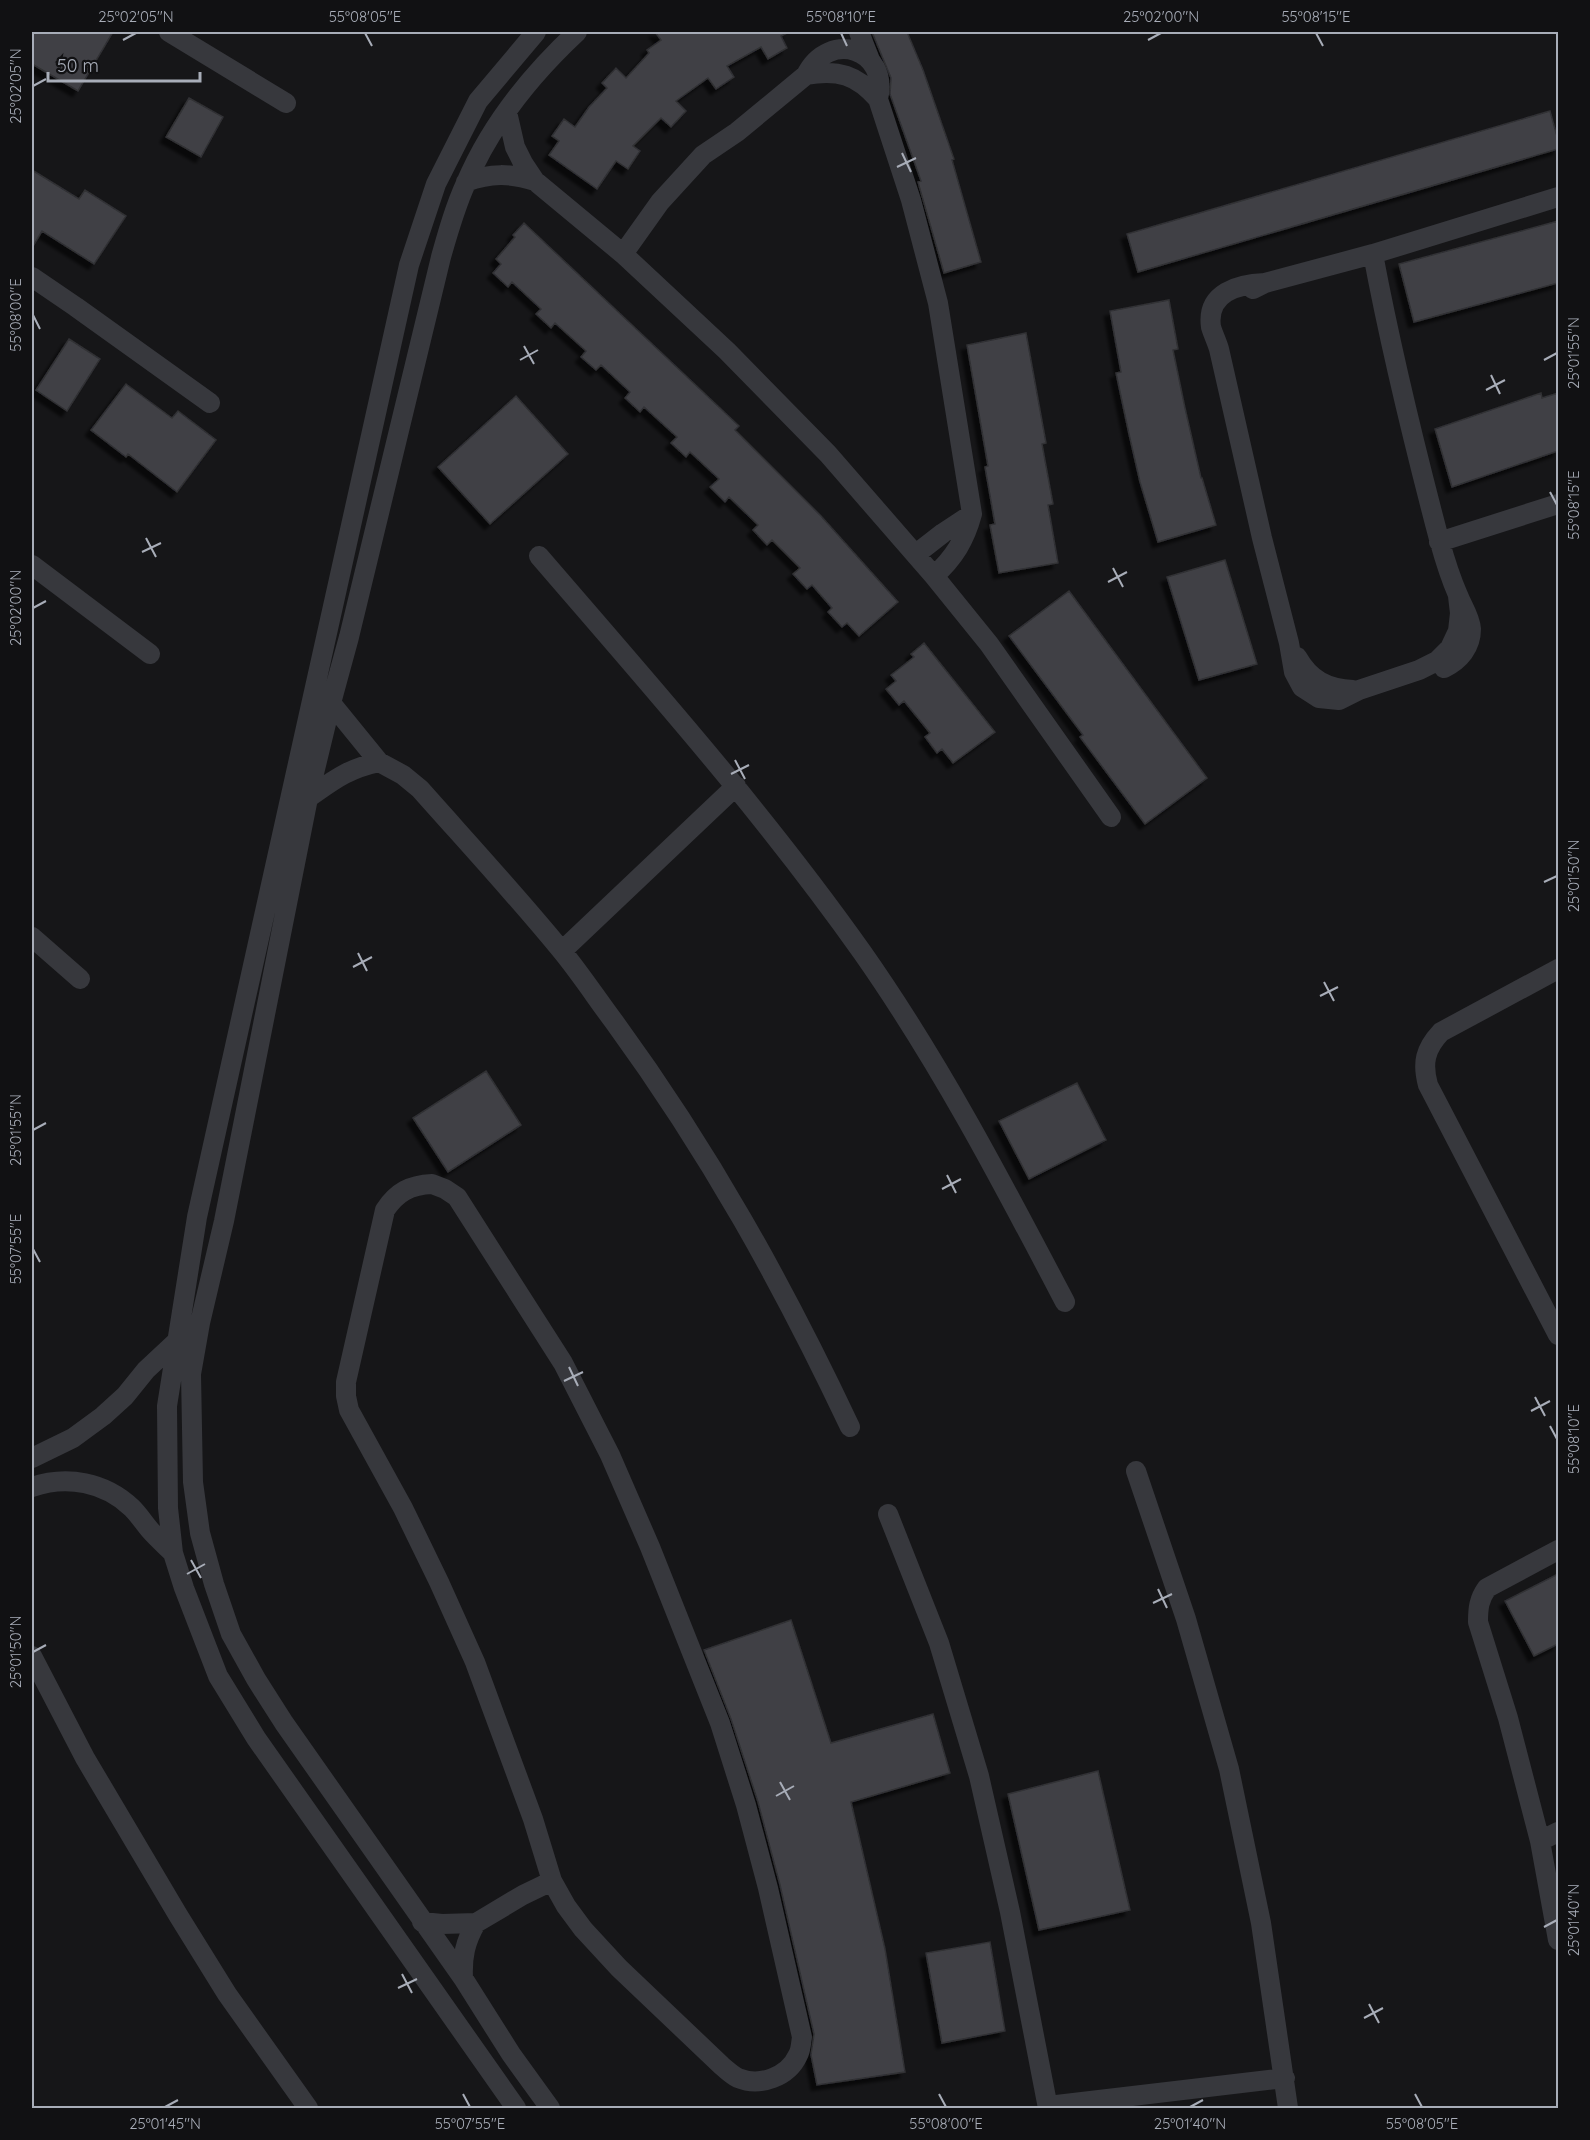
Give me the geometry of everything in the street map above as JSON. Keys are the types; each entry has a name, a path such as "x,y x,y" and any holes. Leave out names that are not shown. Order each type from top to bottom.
{"street":[{"path":"169,32 286,104"},
{"path":"516,2109 256,1738 218,1676 173,1553 168,1508 167,1406 197,1217 409,265 436,184 472,111 507,64 536,32"},
{"path":"550,2109 511,2054 463,1978 284,1723 231,1634 214,1584 201,1533 193,1482 191,1374 200,1323 224,1221 308,798 441,257 466,182 484,145 536,74 577,32"},
{"path":"859,32 880,82 878,99"},
{"path":"623,254 660,202 704,155 737,132 806,75 811,65 819,57 829,51 850,49 870,60"},
{"path":"806,75 822,72 839,73 854,78 878,99 911,201 938,303 972,514 968,532 957,552 934,576"},
{"path":"507,112 515,147 535,181 623,254 727,351 820,446 916,554 989,644 1111,817"},
{"path":"466,182 482,176 497,174 513,175 535,181"},
{"path":"1373,254 1391,351 1439,542 1458,596 1460,622 1455,640 1444,655 1419,670 1359,690 1340,690 1321,683 1304,669 1289,642 1262,538 1219,349 1220,329 1225,312 1247,291 1265,284 1373,254 1558,197"},
{"path":"32,277 210,403"},
{"path":"1439,542 1558,504"},
{"path":"916,554 972,514"},
{"path":"539,556 736,786 804,871 863,954 919,1038 972,1125 1065,1302"},
{"path":"32,565 150,654"},
{"path":"331,703 379,762 403,775 420,789 562,951 651,1072 707,1158 759,1245 850,1427"},
{"path":"308,798 343,773 359,766 379,762"},
{"path":"562,951 736,786"},
{"path":"32,936 80,979"},
{"path":"1558,969 1440,1032 1431,1043 1425,1056 1424,1071 1428,1084 1558,1335"},
{"path":"432,1184 457,1197 563,1363 610,1455 650,1547 720,1723 749,1816 802,2037 798,2055 788,2070 773,2079 754,2082 737,2078 722,2067 598,1947 566,1906 552,1881 533,1819 475,1662 403,1508 355,1423 346,1396 346,1382 385,1210 393,1198 418,1185 432,1184"},
{"path":"32,1458 74,1438 103,1416 176,1342"},
{"path":"1136,1471 1186,1619 1229,1769 1261,1923 1288,2109"},
{"path":"32,1487 64,1480 90,1484 108,1490 134,1510 150,1531 173,1553"},
{"path":"888,1514 939,1643 979,1776 1010,1912 1048,2107 1285,2078"},
{"path":"1558,1550 1495,1583 1482,1596 1478,1622 1509,1718 1540,1841 1558,1940"},
{"path":"32,1656 38,1675 184,1925 227,1994 308,2109"},
{"path":"1540,1841 1558,1832"},
{"path":"422,1922 476,1923 552,1881"},
{"path":"463,1978 464,1951 468,1937 476,1923"}],"building":[{"path":"32,32 113,32 78,91 32,64"},
{"path":"655,32 789,32 781,36 787,48 768,59 761,47 727,66 734,77 716,89 708,78 676,101 686,111 671,127 661,118 633,146 640,151 628,169 616,161 597,189 549,155 559,141 552,136 564,119 575,127 589,107 607,88 602,83 616,68 626,78 649,53 647,50 661,40"},
{"path":"872,32 907,32 923,70 954,159 952,160 981,262 944,273 918,182 921,181 890,94 891,78"},
{"path":"189,98 223,117 201,157 166,137"},
{"path":"1550,111 1558,140 1558,149 1138,272 1127,234"},
{"path":"32,170 79,199 85,190 126,216 94,264 42,231 32,248"},
{"path":"1558,221 1558,283 1414,322 1399,264"},
{"path":"524,223 739,426 735,430 821,516 898,602 859,636 847,623 842,627 828,612 832,608 812,585 807,589 793,574 800,568 772,540 767,545 753,530 758,525 729,497 725,502 710,487 719,479 690,452 686,457 671,443 677,437 644,407 640,412 625,398 630,392 601,365 596,370 581,357 586,351 555,323 551,328 536,314 541,309 512,282 508,287 493,273 501,264 496,259"},
{"path":"1169,300 1178,349 1173,350 1185,408 1201,478 1216,525 1158,542 1140,482 1116,373 1121,372 1110,311"},
{"path":"1026,333 1046,443 1042,444 1053,504 1048,505 1058,563 999,573 990,525 995,524 985,467 988,466 967,345"},
{"path":"69,339 100,359 67,411 36,390"},
{"path":"126,384 172,418 178,411 216,440 177,492 128,454 126,457 91,430"},
{"path":"1541,393 1542,398 1558,393 1558,451 1452,487 1435,429"},
{"path":"516,396 568,454 490,524 438,467"},
{"path":"1225,560 1257,664 1199,680 1167,577"},
{"path":"1069,591 1207,778 1145,824 1080,737 1083,735 1009,636"},
{"path":"924,643 995,732 953,763 942,749 937,753 925,737 930,733 904,701 899,705 886,689 896,681 891,675 914,657 911,654"},
{"path":"486,1071 521,1125 448,1172 413,1118"},
{"path":"1077,1083 1106,1140 1029,1179 999,1121"},
{"path":"1558,1574 1558,1644 1534,1656 1505,1601"},
{"path":"791,1620 831,1743 933,1714 950,1773 851,1802 885,1949 905,2072 817,2085 811,2055 814,2034 780,1885 758,1802 731,1719 704,1650"},
{"path":"1098,1771 1130,1910 1039,1930 1008,1794"},
{"path":"990,1942 1005,2031 942,2043 926,1953"}]}
